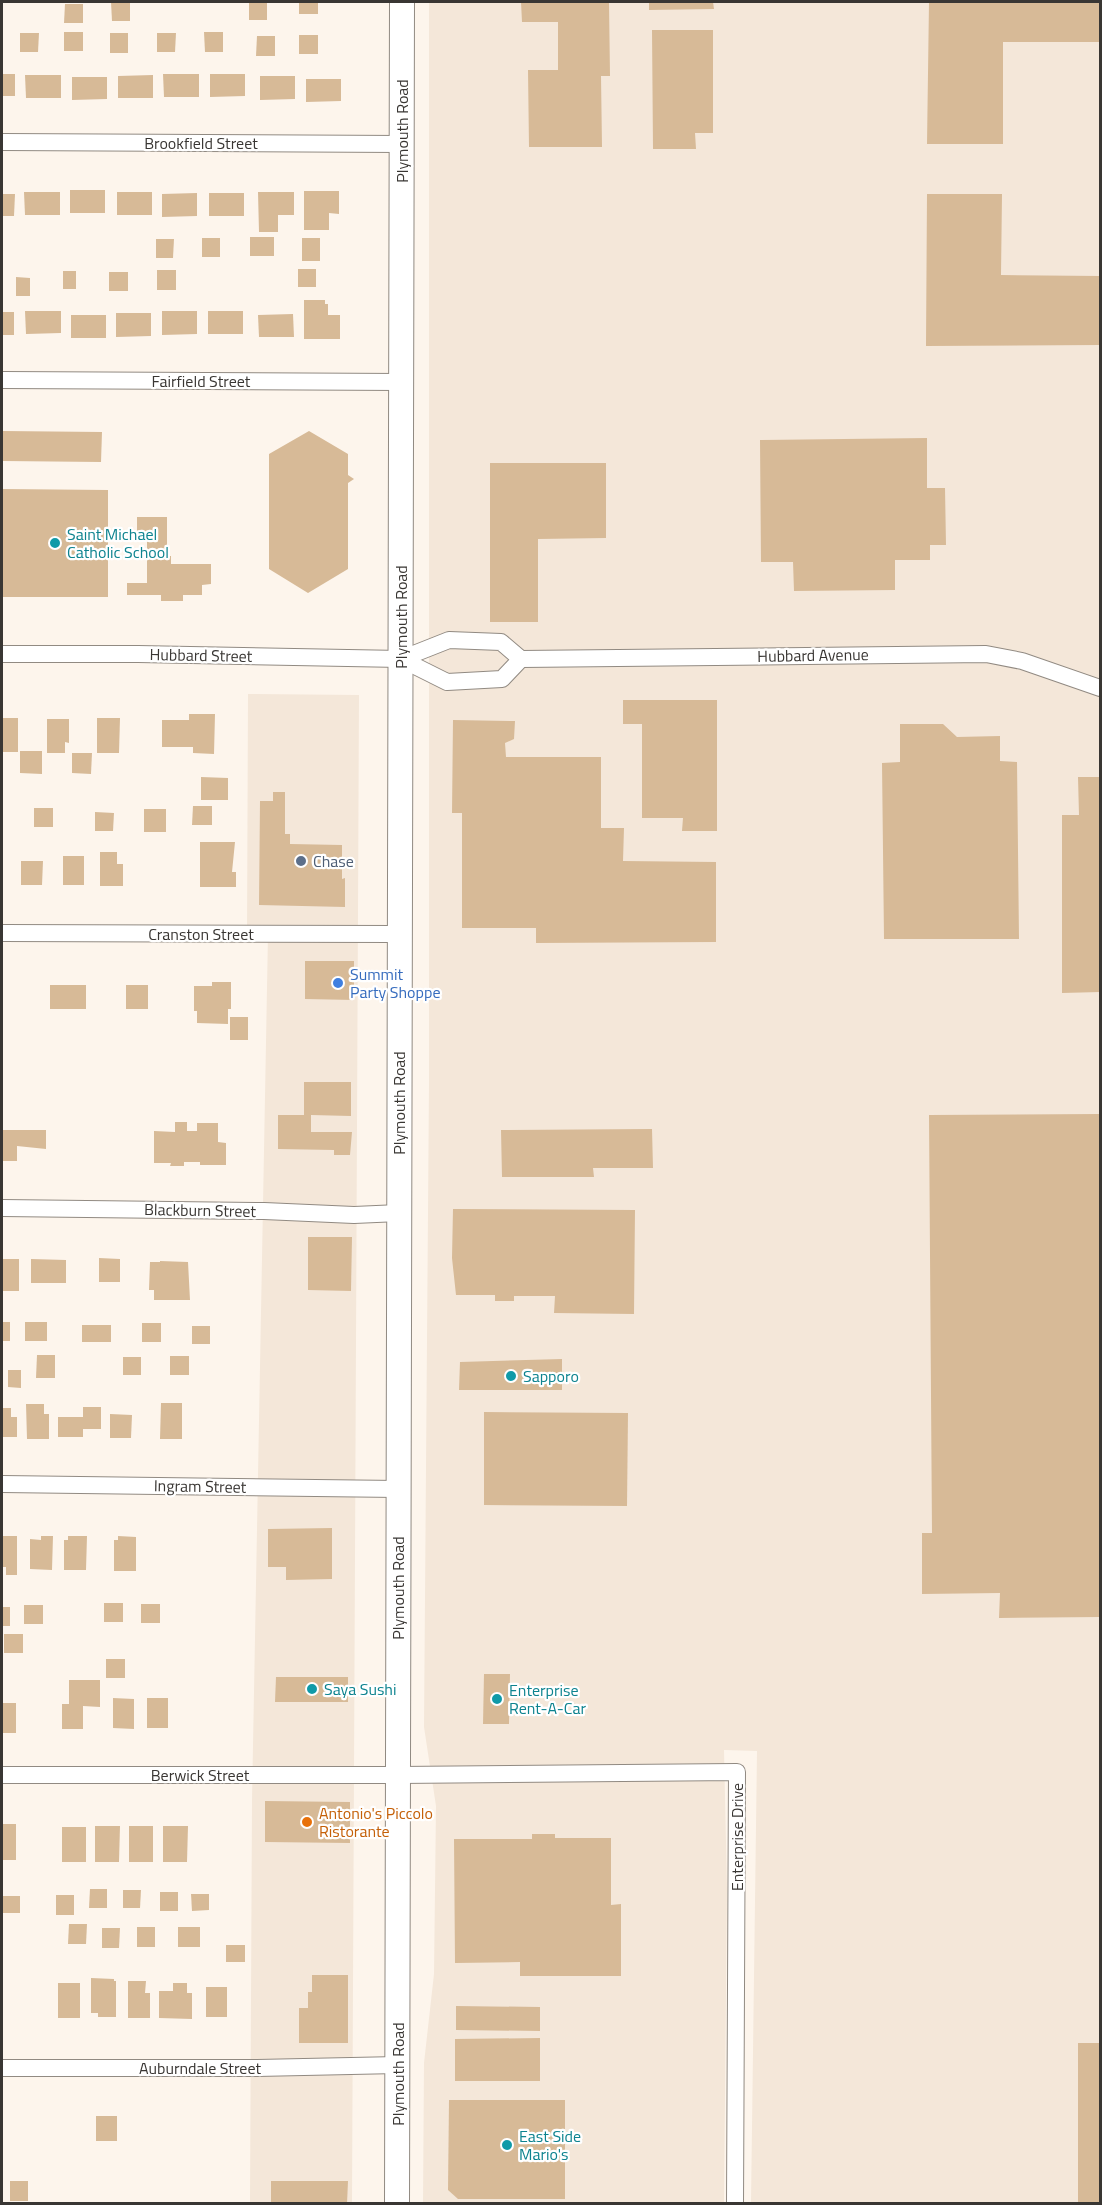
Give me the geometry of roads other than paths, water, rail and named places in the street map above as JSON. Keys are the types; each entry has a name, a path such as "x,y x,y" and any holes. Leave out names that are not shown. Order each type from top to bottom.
{"main road":[{"name":"Plymouth Road","path":"397,2204 402,2"}],"street":[{"name":"Brookfield Street","path":"2,142 401,144"},
{"name":"Fairfield Street","path":"2,380 401,382"},
{"path":"449,640 501,642 521,659 502,679 447,682 401,659 449,640"},
{"name":"Hubbard Street","path":"2,654 401,659"},
{"name":"Hubbard Avenue","path":"521,659 986,654 1022,661 1101,688"},
{"name":"Cranston Street","path":"2,933 400,934"},
{"name":"Blackburn Street","path":"2,1208 264,1211 354,1215 399,1213"},
{"name":"Ingram Street","path":"2,1484 398,1489"},
{"name":"Enterprise Drive","path":"399,1775 737,1772 735,2204"},
{"name":"Berwick Street","path":"2,1775 399,1775"},
{"name":"Auburndale Street","path":"2,2068 257,2068 398,2065"}],"place":[{"name":"Saint Michael Catholic School","path":"55,543"},
{"name":"Chase","path":"301,861"},
{"name":"Summit Party Shoppe","path":"338,983"},
{"name":"Sapporo","path":"511,1376"},
{"name":"Saya Sushi","path":"312,1689"},
{"name":"Enterprise Rent-A-Car","path":"497,1699"},
{"name":"Antonio's Piccolo Ristorante","path":"307,1822"},
{"name":"East Side Mario's","path":"507,2145"}]}
